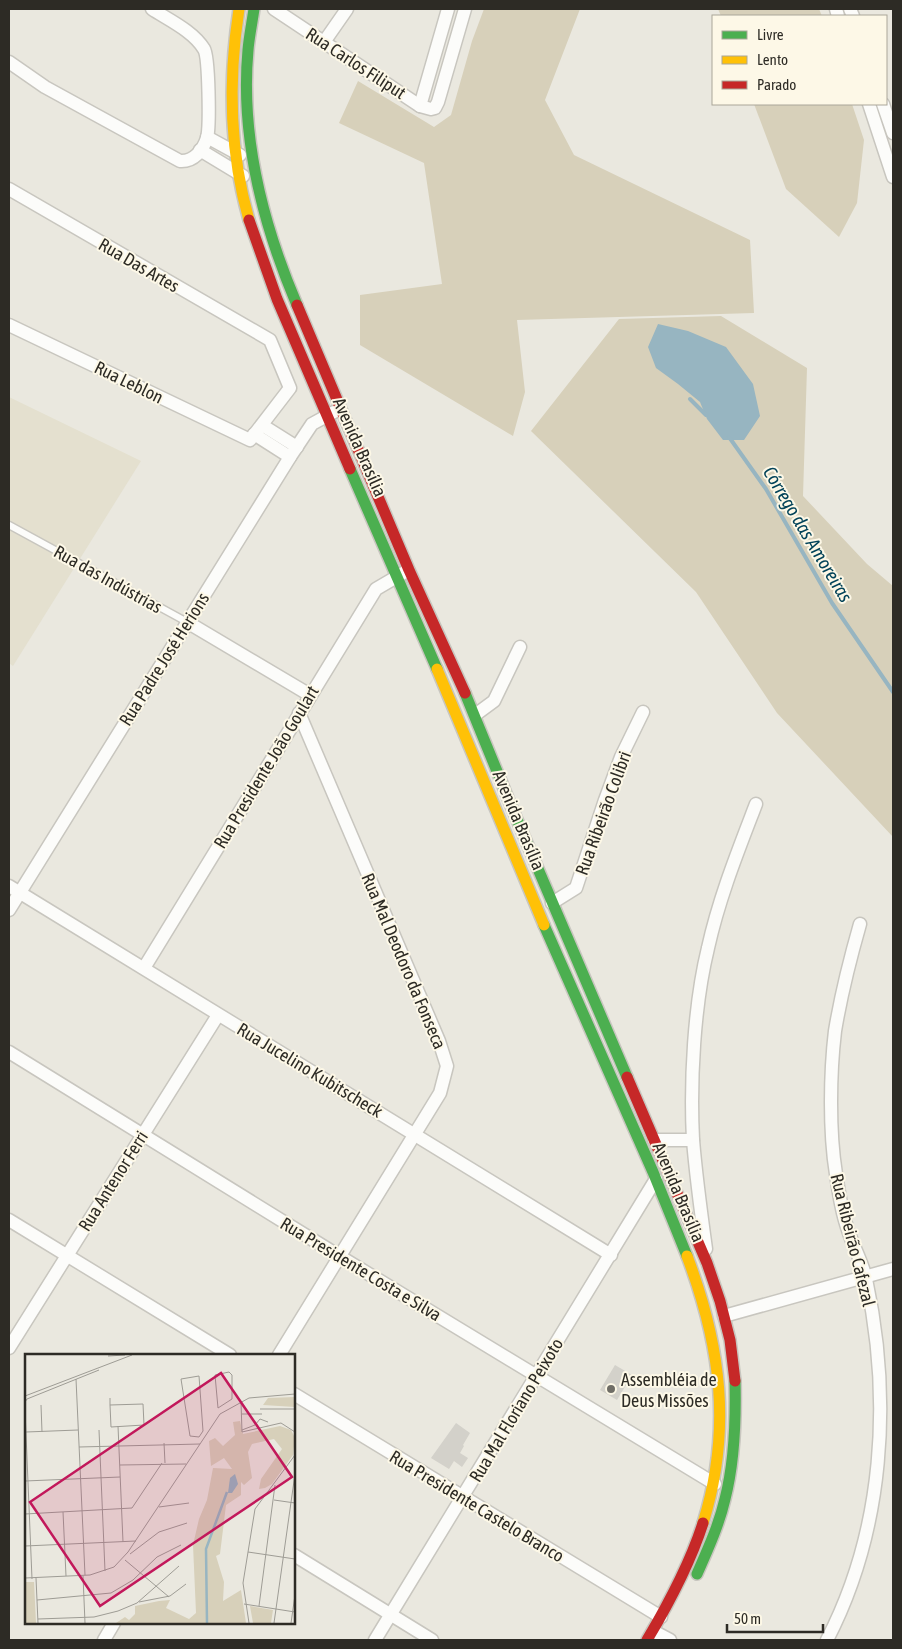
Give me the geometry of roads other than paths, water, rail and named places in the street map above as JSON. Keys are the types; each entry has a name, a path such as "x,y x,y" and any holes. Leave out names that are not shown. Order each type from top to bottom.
{"main road":[{"name":"Avenida Brasília","path":"239,9 232,77 231,124 237,172 252,232 266,273 327,416 403,573 475,715 552,903 707,1263 724,1316 735,1389 736,1417 733,1459 724,1503 713,1537 692,1584"},
{"name":"Avenida Brasília","path":"254,9 248,51 247,102 249,131 257,185 279,262 340,409 403,573 541,918 656,1179 692,1266 703,1300 716,1354 722,1413 720,1446 715,1484 692,1556 659,1638"}],"street":[{"path":"9,62 45,87 180,161 187,162 192,160 200,150 207,137 208,69 205,50 194,37 152,9"},
{"name":"Rua Carlos Filiput","path":"274,9 420,106 431,109 435,108 438,102 463,9"},
{"path":"324,42 347,9"},
{"path":"420,106 448,9"},
{"path":"869,105 893,177"},
{"path":"883,105 893,133"},
{"path":"878,128 893,138"},
{"path":"207,137 254,164"},
{"path":"200,150 257,185"},
{"name":"Rua Das Artes","path":"9,189 270,340 290,388 255,433"},
{"name":"Rua Leblon","path":"9,325 255,433 293,452"},
{"name":"Rua Padre José Herions","path":"9,910 14,889 187,622 293,452 312,424 340,409"},
{"name":"Rua Presidente João Goulart","path":"144,968 376,589 403,573"},
{"name":"Rua das Indústrias","path":"187,622 310,695"},
{"path":"475,715 494,701 520,647"},
{"name":"Rua Ribeirão Colibri","path":"552,903 576,888 621,757 643,712"},
{"name":"Rua Mal Deodoro da Fonseca","path":"280,1354 440,1093 447,1066 439,1041 299,713"},
{"path":"707,1263 693,1140 693,1069 699,1004 707,949 723,890 756,804"},
{"name":"Rua Jucelino Kubitscheck","path":"14,889 611,1255"},
{"name":"Rua Ribeirão Cafezal","path":"827,1640 854,1577 866,1536 880,1444 878,1359 866,1277 848,1230 841,1202 836,1173 832,1116 835,1031 848,967 860,924"},
{"name":"Rua Antenor Ferri","path":"9,1348 218,1015"},
{"name":"Rua Presidente Costa e Silva","path":"9,1052 339,1256 715,1484"},
{"path":"654,1140 693,1140"},
{"name":"Rua Mal Floriano Peixoto","path":"374,1640 463,1498 656,1179"},
{"path":"9,1220 228,1354"},
{"path":"724,1316 893,1269"},
{"name":"Rua Presidente Castelo Branco","path":"295,1395 463,1498 666,1619"},
{"path":"295,1556 432,1640"},
{"path":"104,1640 113,1624"}],"lane":[{"name":"Rua das Indústrias","path":"9,525 187,622"}],"water":[{"path":"658,324 688,331 726,347 753,384 760,416 744,440 723,440 707,419 700,402 656,368 648,347"}],"waterway":[{"name":"Córrego das Amoreiras","path":"690,399 706,415"},
{"name":"Córrego das Amoreiras","path":"729,437 766,489 832,603 893,692"}],"place":[{"name":"Assembléia de Deus Missões","path":"611,1389"}]}
